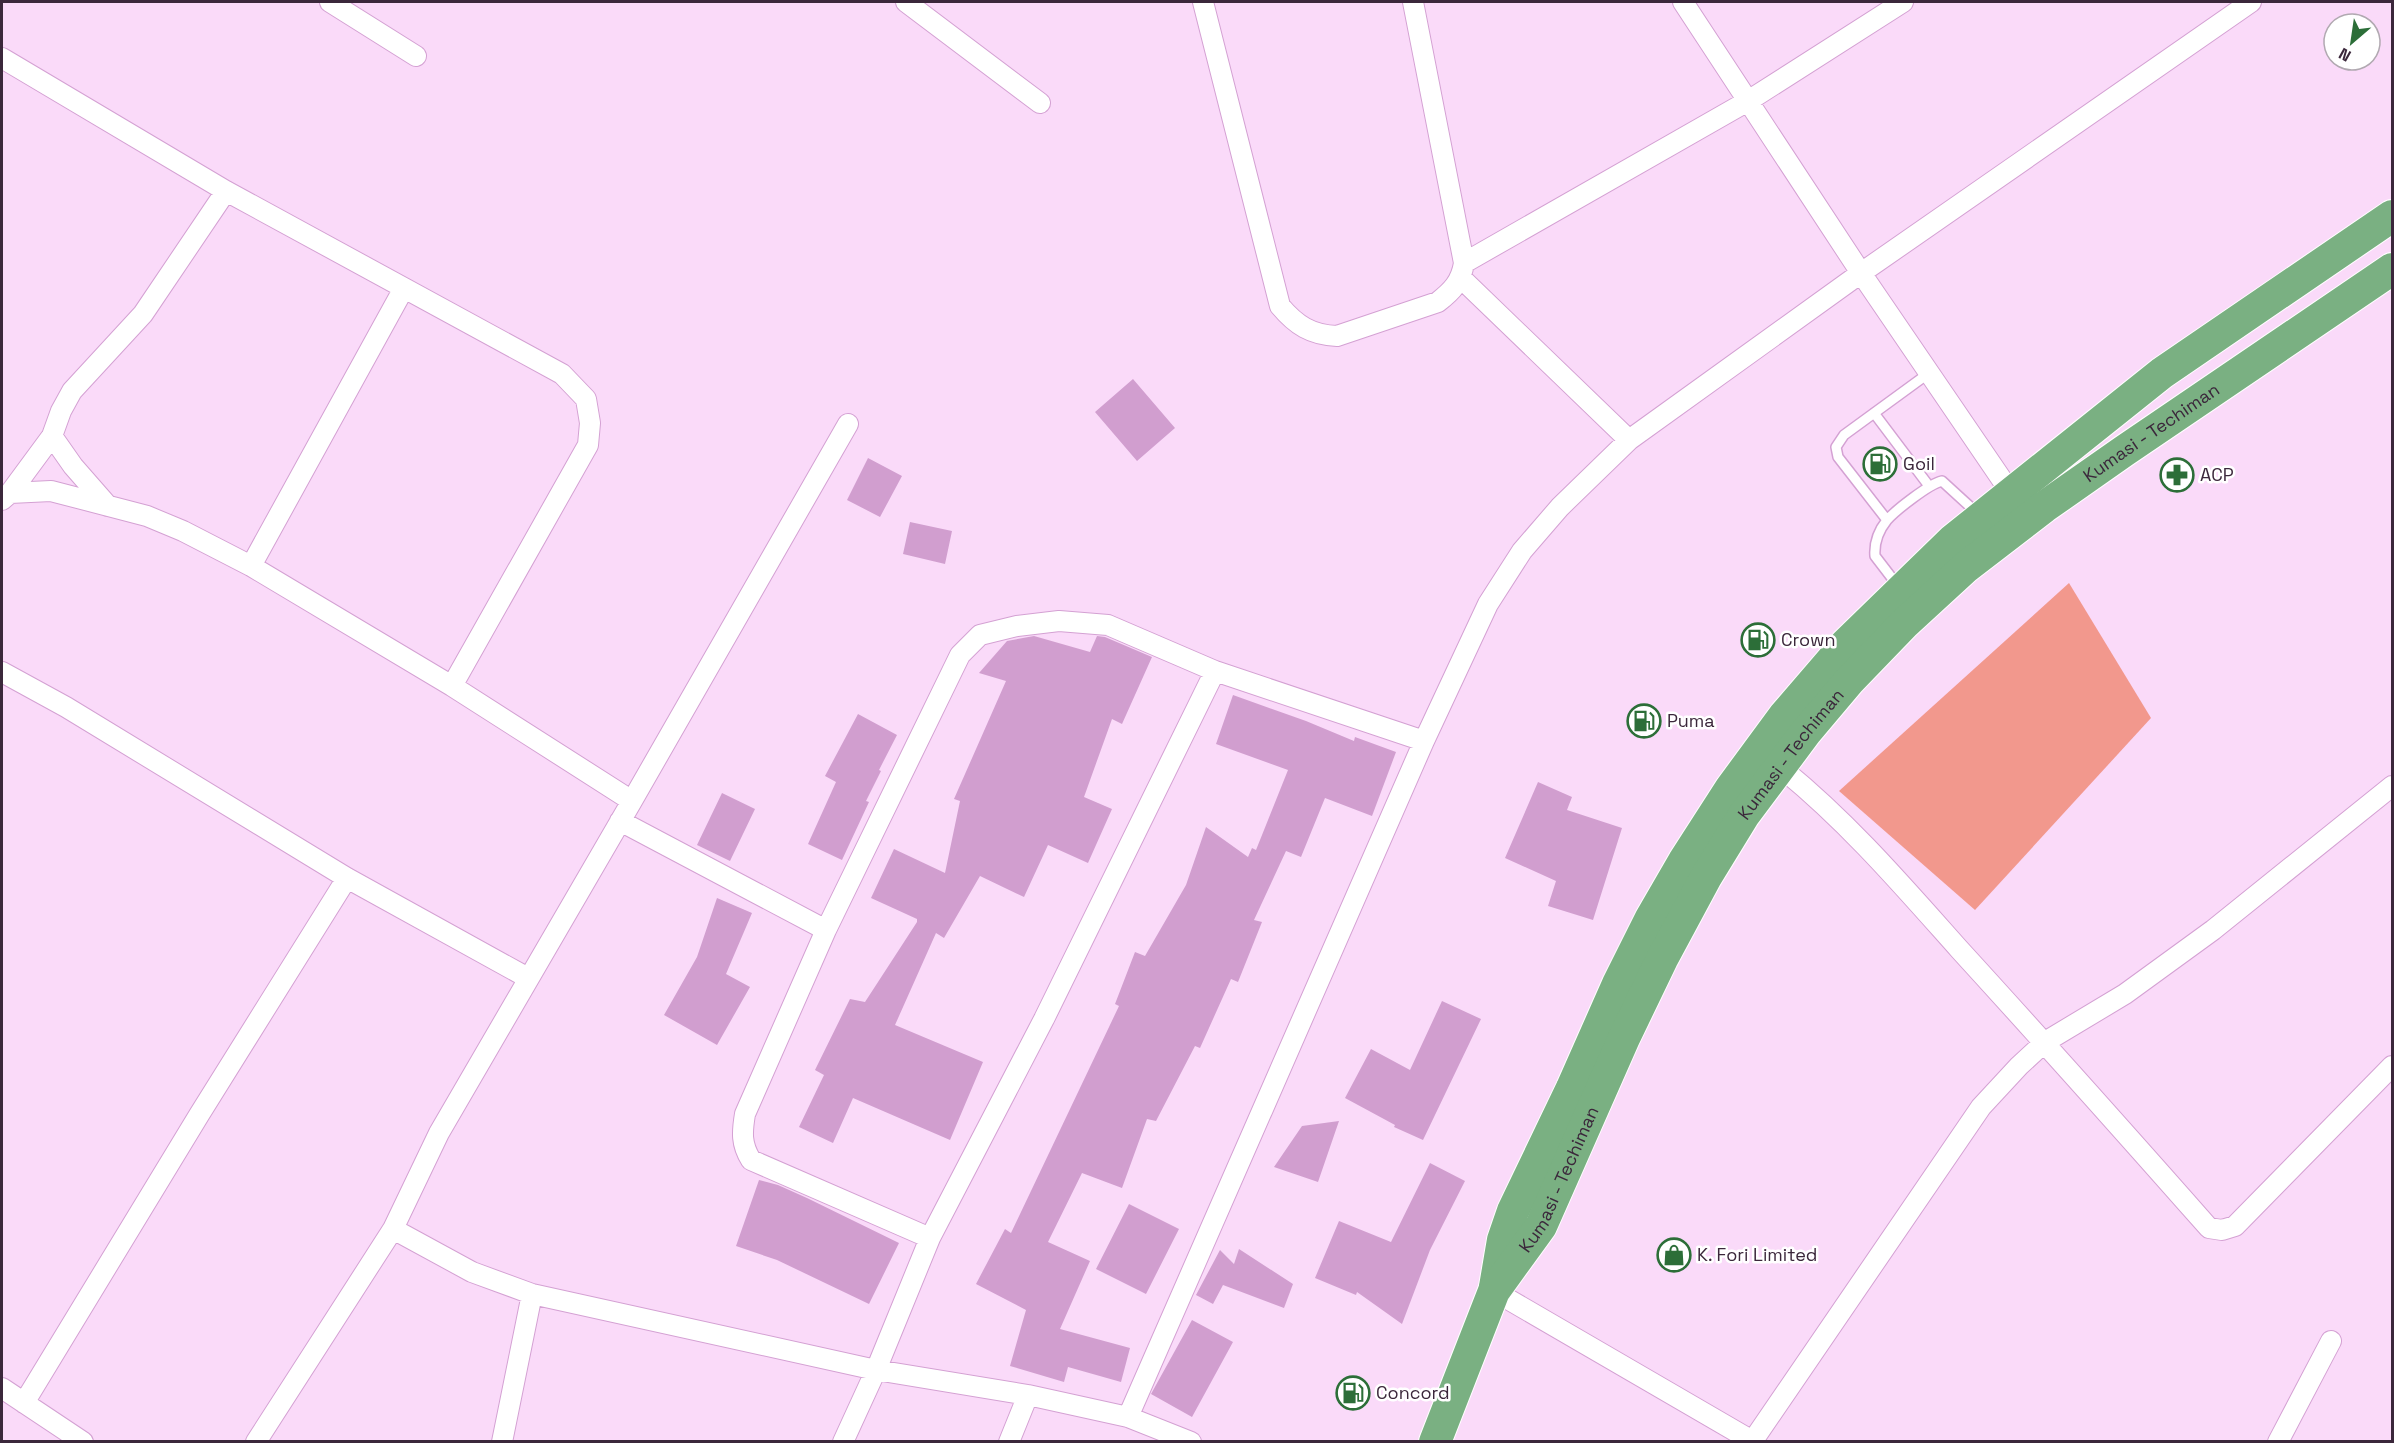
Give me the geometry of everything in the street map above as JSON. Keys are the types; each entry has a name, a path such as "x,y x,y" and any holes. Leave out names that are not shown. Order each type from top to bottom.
{"highway":[{"path":"1494,1291 1503,1240 1513,1211 1572,1088 1618,984 1656,908 1731,788 1784,716 1846,644 1900,589 1953,540 2162,373 2392,216"},
{"path":"2314,268 2340,306"},
{"name":"Kumasi - Techiman","path":"1435,1442 1494,1291 1541,1226 1624,1038 1662,959 1706,877 1744,815 1849,681 1905,623 1966,567 2044,507 2392,269"}],"street":[{"path":"330,2 416,56"},
{"path":"906,2 1040,103"},
{"path":"1203,2 1280,306 1290,318 1313,332 1336,336 1438,302 1450,293 1462,270 1749,101 1903,2"},
{"path":"1413,2 1462,270 1629,440"},
{"path":"1683,2 1861,273 2011,493"},
{"path":"1128,1417 1424,741 1488,604 1522,551 1560,507 1629,440 1861,273 2251,2"},
{"path":"2,58 226,191 562,374 586,399 590,423 588,445 452,686"},
{"path":"6,496 52,436 61,411 72,391 143,314 226,191"},
{"path":"251,566 404,288"},
{"path":"256,1442 393,1229 439,1133 848,424"},
{"path":"52,436 73,466 108,506"},
{"path":"6,496 51,491 147,516 183,531 251,566 452,686 632,801"},
{"path":"930,1238 751,1160 743,1147 742,1134 745,1114 826,930 960,655 980,635 1017,626 1059,621 1108,625 1215,671 1424,741"},
{"path":"843,1442 876,1370 930,1238 1044,1019 1215,671"},
{"path":"2,672 66,707 347,878 528,978"},
{"path":"1780,767 1806,788 1875,854 2209,1228 2222,1230 2235,1226 2392,1066"},
{"path":"1494,1291 1753,1441 1981,1107 2019,1066 2045,1042 2125,994 2213,930 2392,786"},
{"path":"620,821 826,930"},
{"path":"24,1403 199,1115 347,878"},
{"path":"393,1229 472,1272 532,1294 876,1370 1028,1395 1128,1417 1191,1442"},
{"path":"502,1442 532,1294"},
{"path":"2278,1442 2331,1341"},
{"path":"2,1388 83,1442"},
{"path":"1009,1442 1028,1395"}],"lane":[{"path":"1887,520 1836,452 1836,447 1844,435 1929,373"},
{"path":"1874,413 1929,486"},
{"path":"1900,589 1875,556 1877,537 1887,520 1929,486 1939,481 1945,482 1981,517"}],"shaded area":[{"path":"2069,583 2151,718 1975,910 1839,791"}],"building":[{"path":"1133,379 1175,428 1137,461 1095,412"},
{"path":"868,458 902,476 880,517 847,500"},
{"path":"910,522 952,531 945,564 903,554"},
{"path":"1034,636 1090,652 1097,636 1105,637 1152,657 1122,724 1112,719 1084,797 1112,809 1088,863 1048,845 1024,897 980,876 944,938 936,933 895,1025 983,1062 950,1140 853,1098 833,1143 799,1127 824,1075 815,1070 850,999 865,1002 917,922 917,919 871,898 894,849 945,873 960,801 954,799 1006,681 979,673 1007,641"},
{"path":"1233,695 1354,741 1355,737 1396,752 1372,816 1325,798 1301,857 1286,851 1254,920 1262,922 1238,982 1231,979 1200,1048 1195,1046 1156,1121 1147,1119 1122,1188 1082,1173 1048,1242 1090,1261 1060,1329 1130,1348 1121,1382 1068,1367 1064,1382 1010,1366 1026,1310 976,1284 1005,1229 1011,1233 1119,1006 1115,1004 1135,952 1145,956 1186,885 1206,827 1248,857 1252,848 1256,850 1288,770 1216,744"},
{"path":"858,714 897,735 879,770 881,771 866,801 869,802 842,860 808,844 836,782 825,776"},
{"path":"1538,782 1572,797 1567,810 1622,828 1593,920 1548,906 1556,881 1505,858"},
{"path":"722,793 755,809 730,861 697,845"},
{"path":"717,898 752,913 726,974 750,987 717,1045 664,1015 697,957"},
{"path":"1442,1001 1481,1019 1423,1140 1394,1127 1395,1125 1345,1098 1371,1049 1410,1070"},
{"path":"1339,1121 1318,1182 1274,1167 1302,1126"},
{"path":"1430,1163 1465,1181 1430,1250 1402,1324 1357,1292 1356,1295 1315,1278 1339,1221 1391,1242"},
{"path":"759,1180 778,1185 807,1198 899,1243 869,1304 777,1260 736,1246"},
{"path":"1129,1204 1179,1229 1146,1294 1096,1269"},
{"path":"1239,1249 1293,1284 1284,1308 1223,1285 1213,1304 1196,1295 1220,1250 1234,1264"},
{"path":"1192,1320 1233,1342 1192,1417 1151,1394"}],"place":[{"name":"Goil","path":"1880,464"},
{"name":"ACP","path":"2177,475"},
{"name":"Crown","path":"1758,640"},
{"name":"Puma","path":"1644,721"},
{"name":"K. Fori Limited","path":"1674,1255"},
{"name":"Concord","path":"1353,1393"}]}
